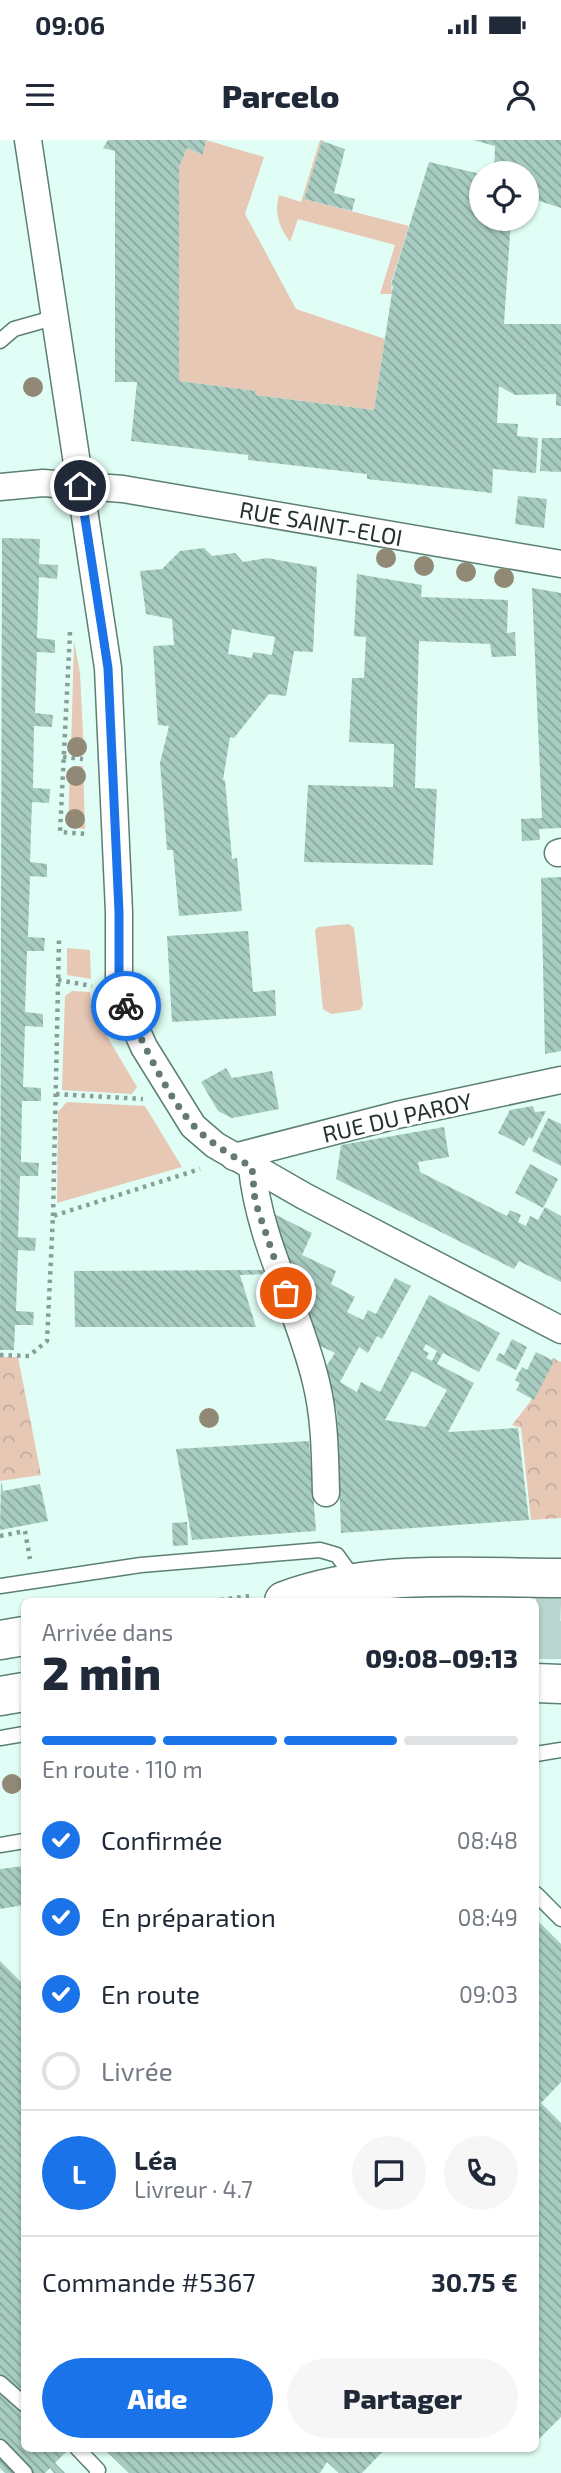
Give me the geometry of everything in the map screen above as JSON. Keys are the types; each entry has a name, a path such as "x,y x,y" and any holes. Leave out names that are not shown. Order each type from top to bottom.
{"main road":[{"path":"293,1598 356,1581 561,1578"},
{"path":"0,1640 21,1636"},
{"path":"539,1683 561,1684"},
{"path":"0,1696 21,1692"}],"street":[{"path":"28,140 108,668 119,912 119,991 144,1047 193,1126 243,1162 561,1330"},
{"name":"RUE SAINT-ELOI","path":"0,487 43,483 123,489 561,564"},
{"name":"RUE DU PAROY","path":"243,1162 397,1115 561,1080"},
{"path":"243,1162 316,1380 323,1417 326,1493"}],"lane":[{"path":"0,341 14,329 53,318"},
{"path":"0,1586 141,1565 320,1550 337,1555 356,1581"},
{"path":"0,1738 21,1734"},
{"path":"539,1754 561,1750"},
{"path":"0,1845 21,1842"},
{"path":"539,1897 561,1919"},
{"path":"0,2383 21,2401"},
{"path":"0,2447 25,2473"},
{"path":"80,2452 98,2470 97,2473"}],"path":[{"path":"72,619 60,832 93,834"},
{"path":"63,757 90,759"},
{"path":"0,1355 29,1356 47,1341 53,1216 59,940"},
{"path":"56,1094 147,1100 170,1089"},
{"path":"53,1216 202,1168"},
{"path":"0,1536 25,1531 34,1581"}],"green space":[{"path":"206,140 264,157 245,214 296,309 385,339 374,410 255,395 255,391 179,381 179,167 187,148 203,155"},
{"path":"320,140 323,140 304,199 409,226 391,283 392,294 380,294 395,245 298,219 290,242 283,231 277,214 279,195 301,202"},
{"path":"74,641 80,673 84,753 71,749"},
{"path":"73,766 83,766 85,829 68,827 70,769"},
{"path":"349,924 354,928 363,1005 360,1010 331,1014 323,1009 315,930 318,927"},
{"path":"67,948 90,950 91,979 67,975"},
{"path":"72,991 90,992 92,1011 137,1087 132,1094 62,1090 65,996"},
{"path":"67,1102 145,1106 182,1167 57,1203 58,1112"},
{"path":"0,1357 18,1357 41,1475 0,1481"},
{"path":"553,1358 561,1362 561,1518 531,1520 521,1428 512,1425 530,1402"}],"building":[{"path":"108,140 206,140 203,155 187,148 179,167 179,381 256,391 255,395 374,410 393,286 391,285 429,162 469,171 469,231 510,231 504,324 561,324 561,406 556,405 556,394 515,395 499,386 497,423 518,424 517,436 538,438 536,473 493,469 492,493 367,479 367,474 248,460 248,455 131,441 137,382 115,382 115,151 103,148"},
{"path":"473,140 561,140 561,208 539,201 539,161 494,161 495,146"},
{"path":"322,141 345,149 334,193 355,199 352,211 304,199"},
{"path":"542,438 561,438 561,472 540,471"},
{"path":"518,496 547,499 544,528 515,524"},
{"path":"2,538 40,539 39,564 58,565 57,579 39,577 37,638 55,640 55,653 37,652 35,713 53,715 52,727 34,726 33,788 50,789 49,803 32,802 30,862 47,864 47,877 30,876 28,937 45,938 44,951 27,951 25,1012 43,1014 43,1027 25,1026 23,1087 41,1088 41,1101 22,1101 21,1162 39,1163 38,1176 20,1176 18,1237 36,1238 35,1251 18,1250 16,1311 34,1312 33,1325 15,1325 14,1350 0,1350"},
{"path":"204,548 212,556 235,553 243,562 267,558 317,567 313,652 294,651 286,696 269,694 234,738 230,737 223,780 232,859 237,858 242,911 179,916 173,850 167,850 160,763 169,726 158,725 153,646 174,645 172,619 146,614 140,571 162,569 180,551","holes":["232,629 275,637 272,655 253,652 252,658 228,654"]},
{"path":"357,574 422,585 421,597 508,600 507,633 515,632 516,656 492,657 490,644 419,641 415,788 437,789 433,865 304,862 308,785 393,787 394,744 349,742 352,678 364,678 366,637 354,636"},
{"path":"532,588 561,593 561,828 539,829 540,840 522,841 521,819 542,818"},
{"path":"561,877 561,1051 545,1054 541,878"},
{"path":"248,931 253,992 275,990 276,1016 172,1022 167,936"},
{"path":"226,1068 232,1078 272,1071 279,1109 232,1118 218,1111 201,1082"},
{"path":"533,1106 535,1112 546,1111 532,1139 529,1137 524,1146 498,1133 510,1110"},
{"path":"548,1118 561,1124 561,1166 532,1151"},
{"path":"444,1127 449,1157 418,1162 420,1172 507,1216 510,1210 521,1215 518,1222 526,1226 530,1216 538,1220 545,1207 561,1216 561,1282 519,1261 514,1269 336,1179 341,1145"},
{"path":"530,1164 558,1179 543,1208 515,1193"},
{"path":"273,1207 274,1214 312,1233 302,1255 336,1271 331,1284 355,1297 347,1312 363,1320 368,1310 376,1314 395,1278 411,1286 382,1339 377,1336 368,1353 359,1347 340,1382 357,1392 361,1382 380,1392 429,1295 500,1333 479,1372 443,1353 437,1364 474,1383 448,1432 518,1428 529,1520 341,1533 337,1412 323,1371 335,1353 316,1344 269,1208","holes":["426,1344 437,1351 432,1361 426,1358 429,1353 423,1350","412,1371 447,1390 426,1427 385,1420"]},
{"path":"268,1270 270,1274 240,1275 256,1327 75,1327 74,1271"},
{"path":"512,1339 527,1347 516,1370 496,1360 499,1353 504,1355"},
{"path":"536,1352 554,1361 534,1400 516,1390 520,1383 515,1380 522,1367 527,1370"},
{"path":"309,1441 316,1531 192,1540 176,1449"},
{"path":"1,1481 3,1491 40,1484 48,1521 0,1530"},
{"path":"187,1522 188,1545 173,1546 172,1523"},
{"path":"21,1866 21,1906 0,1909 0,1869"},
{"path":"539,1922 561,1944 561,2082 541,2103 561,2123 561,2417 539,2439"},
{"path":"0,1961 21,1982 21,2452 66,2452 55,2463 65,2473 54,2473 50,2468 45,2473 5,2473 0,2468"},
{"path":"107,2452 382,2452 362,2473 339,2473 327,2462 320,2473 129,2473"}],"tunnel":[{"path":"539,1603 561,1604"},
{"path":"539,1640 561,1640"}],"way so far":[{"path":"126,1006 144,1047 193,1126 215,1145 252,1167 255,1201 286,1293"}],"route":[{"path":"80,486 108,668 119,912 119,991 126,1006"}]}
